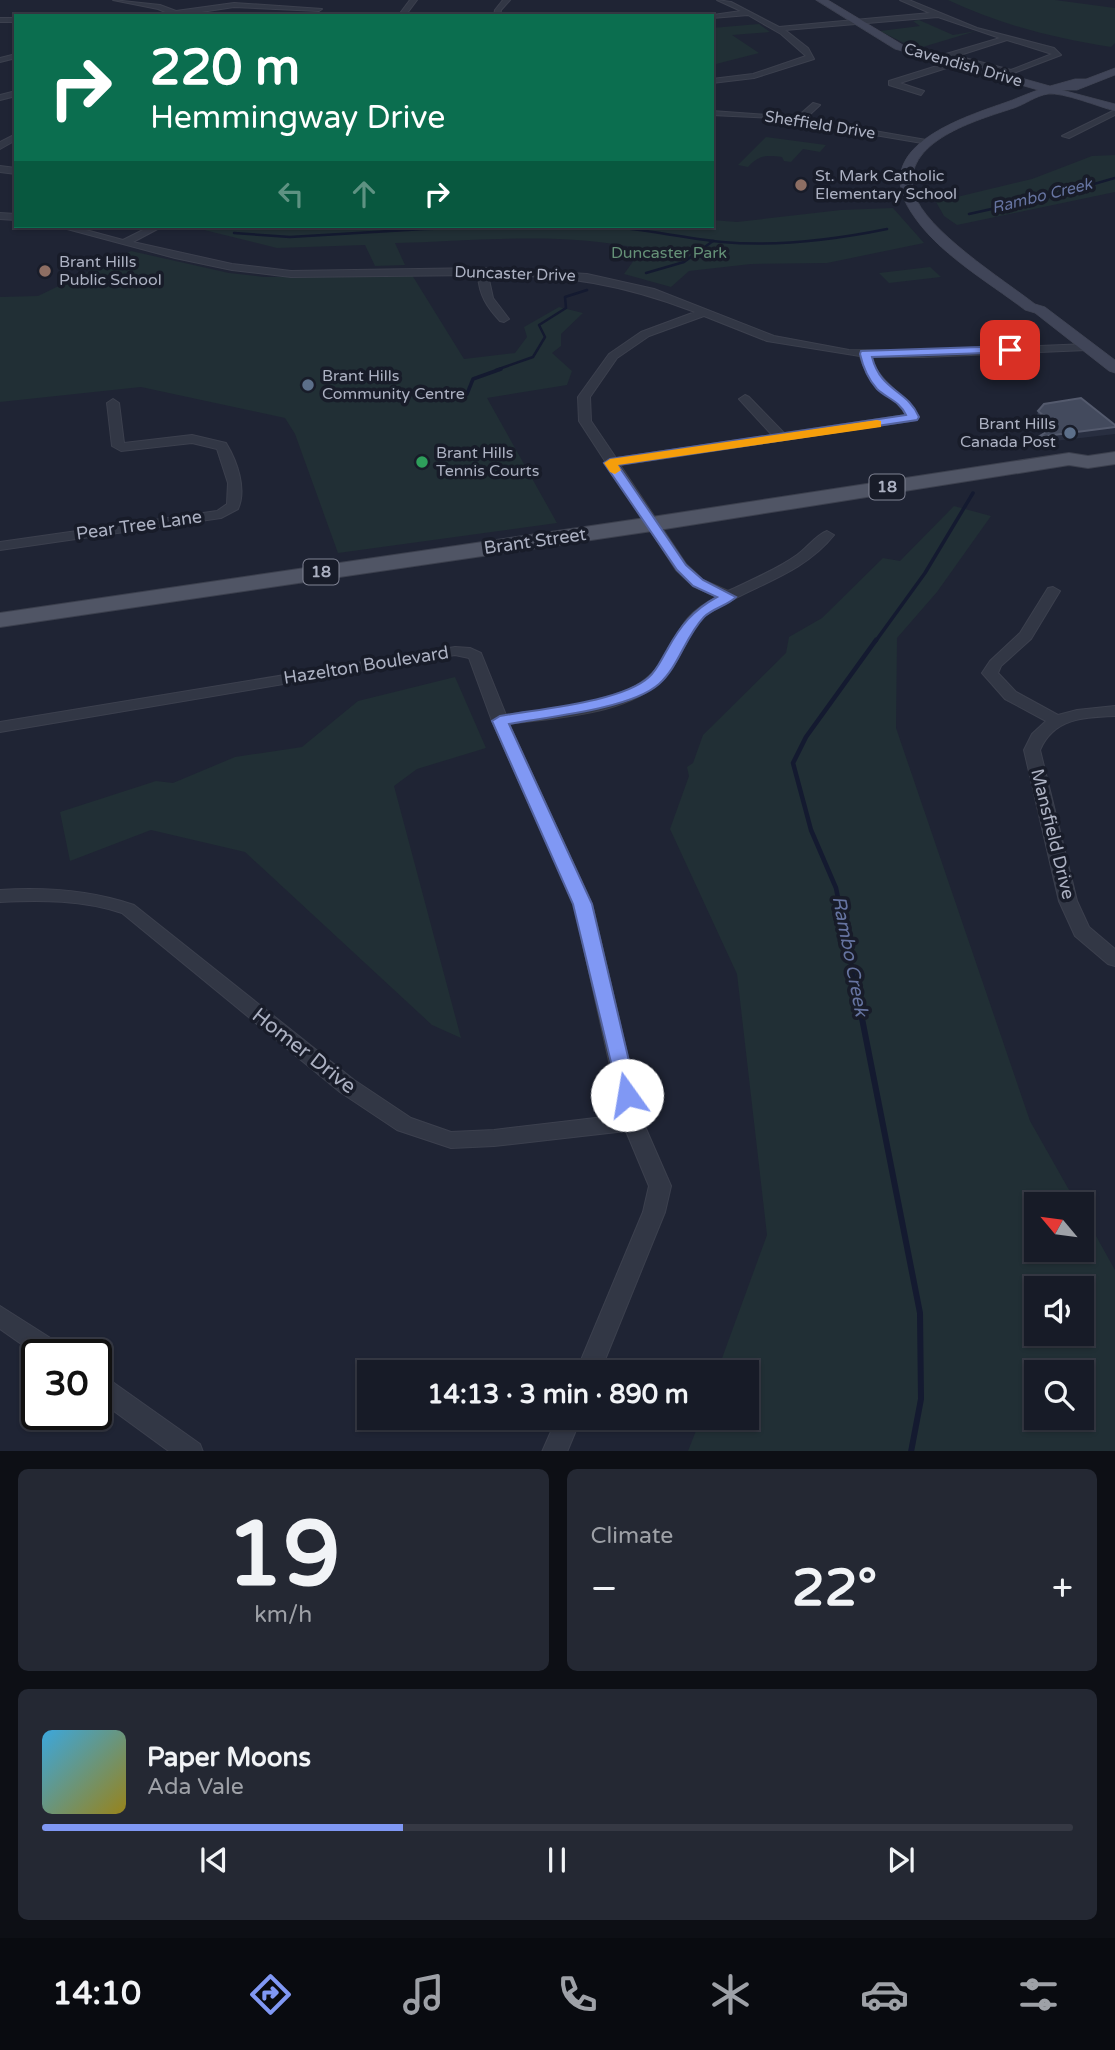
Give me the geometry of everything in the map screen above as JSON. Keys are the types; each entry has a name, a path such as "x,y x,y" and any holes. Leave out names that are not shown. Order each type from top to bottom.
{"main road":[{"name":"Cavendish Drive","path":"821,0 898,47 1115,110"},
{"path":"1115,71 964,122 928,141 917,152 906,177 907,191 920,218 943,242 1030,307 1029,312 1115,368"},
{"path":"1081,348 1115,346"},
{"path":"1081,348 1115,380"},
{"name":"Brant Street","path":"1069,459 1077,454 1115,448"},
{"name":"Brant Street","path":"0,620 652,524 1069,459 1088,462 1115,458"}],"street":[{"path":"116,0 180,14 234,5 317,12 327,2"},
{"path":"403,14 414,0"},
{"path":"497,14 507,0"},
{"path":"714,81 754,76 811,57 806,49 775,29 720,0"},
{"name":"Cavendish Drive","path":"903,0 937,15 1051,50 1057,55 1011,72 949,56 1007,38"},
{"path":"714,16 747,13"},
{"path":"775,29 937,15"},
{"path":"0,54 14,57"},
{"path":"0,60 14,57"},
{"path":"921,93 892,83 965,60"},
{"path":"799,120 816,105"},
{"path":"1066,136 1115,110"},
{"name":"Sheffield Drive","path":"714,113 799,120 928,141"},
{"name":"Duncaster Drive","path":"68,228 216,266 259,272 291,274 483,271 557,274 625,284 674,299 744,331 818,349 865,354 1081,348"},
{"path":"124,243 155,228"},
{"path":"483,271 483,290 487,302 504,319"},
{"path":"703,313 645,334 613,356 584,397 585,421 610,463 689,575 698,583 729,597"},
{"path":"610,463 913,417 908,405 882,387 870,372 865,354"},
{"path":"746,399 782,438"},
{"name":"Pear Tree Lane","path":"0,546 221,514 233,506 235,499 230,466 222,446 192,439 121,447 116,443 113,403"},
{"path":"500,721 589,705 637,692 663,671 684,631 702,611 813,551 827,535"},
{"path":"1052,591 1026,636 995,664 990,673 995,682 1015,698 1056,720 1078,714 1115,711"},
{"name":"Hazelton Boulevard","path":"0,727 106,711 232,686 455,651 470,652 476,656 500,721 583,904 633,1122 660,1186 654,1212 593,1360"},
{"name":"Mansfield Drive","path":"1056,720 1036,735 1032,750 1065,888 1081,931 1115,959"},
{"name":"Homer Drive","path":"0,896 51,893 103,900 128,909 347,1086 404,1124 451,1140 494,1138 633,1122"},
{"path":"0,1316 33,1339"},
{"path":"112,1395 191,1451"},
{"path":"554,1451 564,1430"}],"green space":[{"path":"948,0 1055,0 1115,8 1115,43 1111,47 1048,35 988,17"},
{"path":"919,20 953,35 976,31 916,49 880,31 920,26 913,21"},
{"path":"759,24 770,32 732,35 759,53 714,64 714,28"},
{"path":"766,137 826,145 820,152 803,149 791,162 784,161 782,157 767,156 759,158 748,167 738,165"},
{"path":"1115,155 1115,192 957,225 944,216 936,202 1032,179 1092,156"},
{"name":"Duncaster Park","path":"893,208 924,243 827,263 751,264 689,271 671,287 624,274 642,249 612,243 519,238 395,243 405,265 375,266 365,245 277,248 196,228 714,228 714,220 737,222 841,210"},
{"path":"131,251 229,273 264,277 412,275 464,359 515,353 527,337 524,327 559,307 583,313 561,334 561,346 552,353 572,371 567,385 487,398 557,523 338,553 295,434 285,418 141,387 0,402 0,297 38,296"},
{"path":"930,267 941,277 889,283 879,273"},
{"path":"954,506 991,516 937,592 897,638 896,728 1030,1121 1070,1192 1024,1192 1024,1262 1094,1262 1094,1232 1115,1270 1115,1451 688,1451 696,1430 759,1430 759,1360 721,1360 767,1235 737,974 670,829 689,776 687,767 693,763 703,735 786,653 789,637 822,618 883,558 900,561"},
{"path":"455,677 486,748 417,769 394,786 461,1038 432,1025 245,852 151,830 70,861 60,812 156,781 173,783 235,757 302,747 358,701"}],"building":[{"path":"1081,398 1115,427 1038,437 1056,426 1038,411 1044,404"}],"waterway":[{"name":"Rambo Creek","path":"969,214 1059,194 1115,178"},
{"name":"Rambo Creek","path":"234,233 290,237 464,228"},
{"name":"Rambo Creek","path":"624,228 722,242 763,244 826,239 887,229"},
{"path":"646,273 684,262 713,241"},
{"path":"496,370 533,357 545,337 539,325 566,308 565,297 587,290"},
{"path":"451,398 467,394 473,379 501,369"},
{"name":"Rambo Creek","path":"875,642 925,573 973,493"},
{"name":"Rambo Creek","path":"857,994 836,888 811,830 793,763 806,737 876,640"},
{"name":"Rambo Creek","path":"857,993 920,1313 921,1399 911,1451"}],"slow traffic":[{"path":"615,470 610,463 877,424"}],"place":[{"name":"St. Mark Catholic Elementary School","path":"801,185"},
{"name":"Brant Hills Public School","path":"45,271"},
{"name":"Brant Hills Community Centre","path":"308,385"},
{"name":"Brant Hills Canada Post","path":"1070,433"},
{"name":"Brant Hills Tennis Courts","path":"422,462"}],"route":[{"path":"627,1095 583,904 500,721 589,705 637,692 663,671 684,631 702,611 729,597 698,583 681,568 610,463 913,417 908,405 882,387 870,372 865,354 1010,350"}]}
